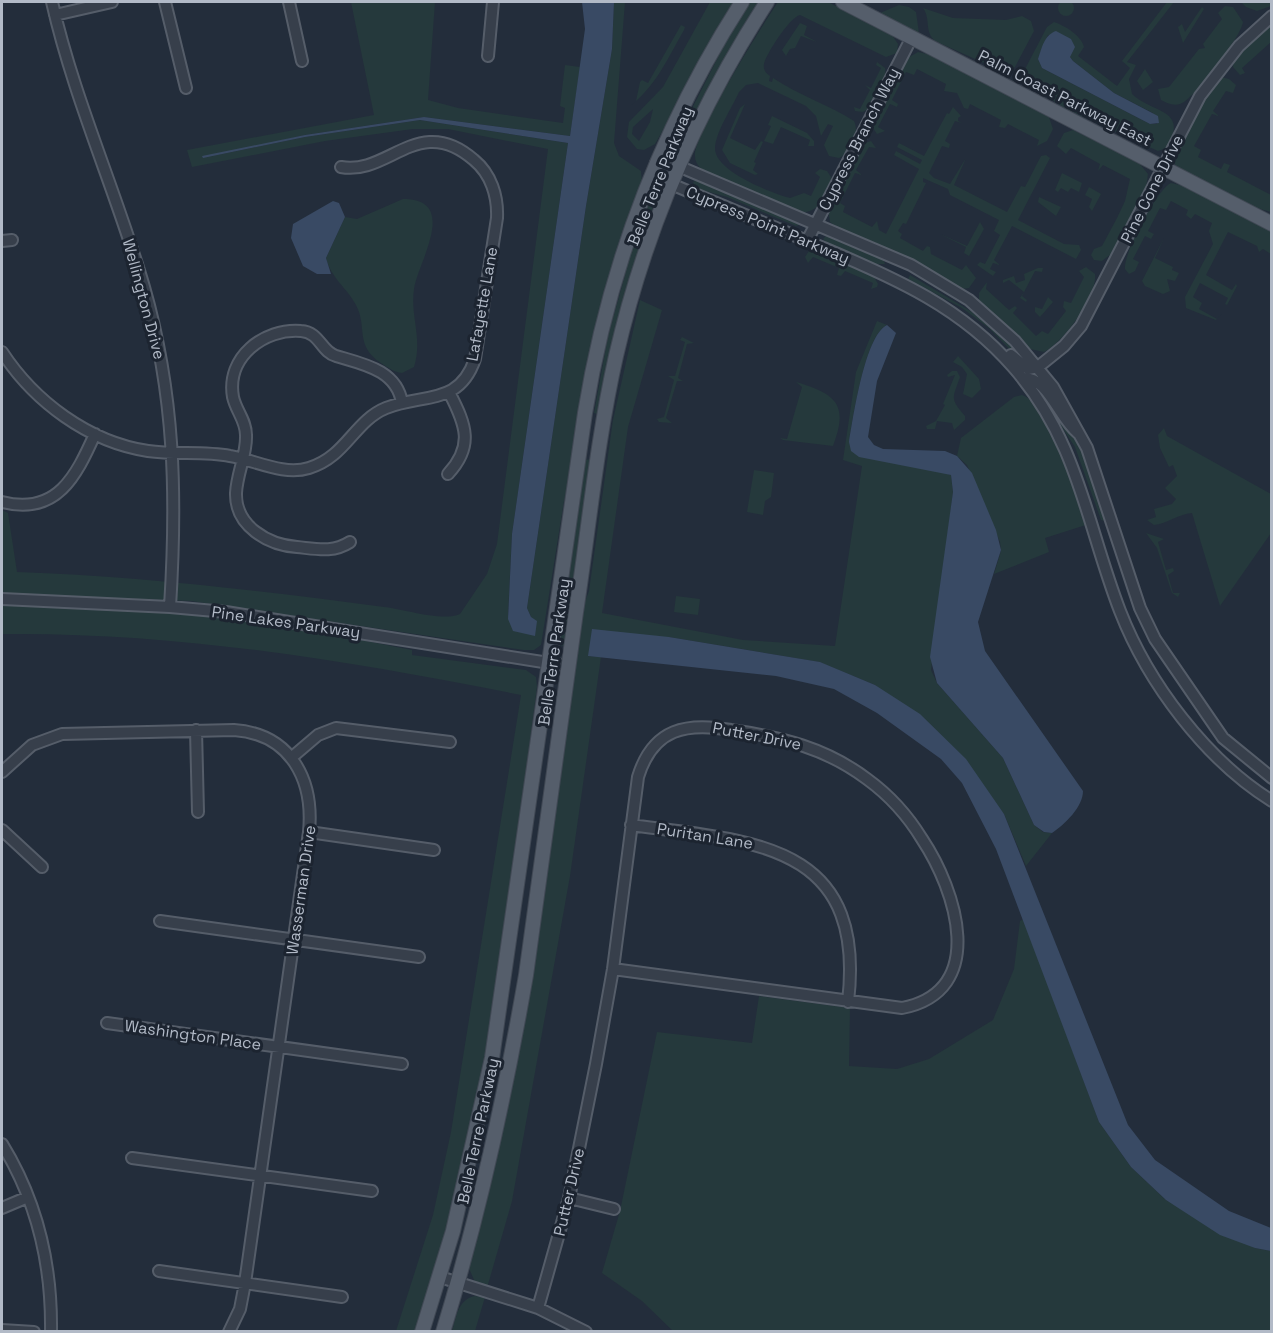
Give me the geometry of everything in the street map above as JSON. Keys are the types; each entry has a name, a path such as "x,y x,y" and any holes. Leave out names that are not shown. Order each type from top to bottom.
{"main road":[{"name":"Belle Terre Parkway","path":"422,1332 440,1277 492,1058 596,351 617,269 656,163 702,67 742,2"},
{"name":"Belle Terre Parkway","path":"443,1332 489,1162 526,975 568,666 614,366 634,289 678,166 711,98 767,2"},
{"name":"Palm Coast Parkway East","path":"843,2 1272,224"}],"street":[{"name":"Wellington Drive","path":"52,2 71,72 144,288 162,370 173,452 175,503 170,607"},
{"path":"55,15 112,2"},
{"path":"165,2 186,88"},
{"path":"289,2 302,61"},
{"path":"488,56 493,2"},
{"name":"Pine Cone Drive","path":"1038,367 1064,346 1081,326 1200,96 1245,40 1272,16"},
{"name":"Cypress Branch Way","path":"807,241 912,37"},
{"name":"Lafayette Lane","path":"341,167 357,168 406,146 433,142 452,146 469,155 482,167 492,184 496,198 497,218 475,359 469,375 450,394"},
{"name":"Cypress Point Parkway","path":"656,163 668,162 900,260 946,284 992,319 1038,367 1081,435 1097,472 1140,608 1155,639 1223,738 1272,778"},
{"name":"Cypress Point Parkway","path":"656,163 671,184 908,285 939,303 990,343 1022,378 1048,414 1070,456 1120,611 1144,660 1206,747 1239,778 1272,801"},
{"path":"939,303 963,311 1028,369 1038,367"},
{"path":"350,542 333,550 288,547 256,533 247,524 236,499 246,427 233,398 233,380 244,354 259,340 269,335 295,331 311,333 331,354 364,363 388,377 398,388 402,403"},
{"path":"2,352 39,397 69,419 95,434 138,449 212,453 287,470 311,468 329,459 344,447 370,416 402,403 450,394 461,416 465,441 462,457 448,474"},
{"path":"1022,378 1030,377 1040,382 1066,423 1081,435"},
{"path":"2,502 27,504 45,501 57,494 73,478 95,434"},
{"name":"Pine Lakes Parkway","path":"2,599 226,612 568,666"},
{"name":"Putter Drive","path":"538,1308 569,1198 613,969 638,777 647,754 664,738 689,727 713,727 796,742 839,761 879,789 913,825 935,861 956,921 957,955 949,978 925,1001 902,1008 613,969"},
{"path":"291,758 318,735 336,728 450,742"},
{"path":"196,730 198,812"},
{"name":"Wasserman Drive","path":"2,772 27,748 57,735 82,732 196,730 250,732 272,741 291,758 303,777 309,794 309,832 245,1283 238,1315 230,1332"},
{"name":"Puritan Lane","path":"631,825 756,843 782,853 808,870 830,896 845,928 851,963 848,1002"},
{"path":"2,830 42,867"},
{"path":"309,832 434,850"},
{"path":"160,921 419,957"},
{"name":"Washington Place","path":"106,1023 402,1064"},
{"path":"2,1144 28,1197 46,1259 51,1332"},
{"path":"132,1158 372,1191"},
{"path":"2,1208 28,1197"},
{"path":"569,1198 614,1209"},
{"path":"159,1271 342,1297"},
{"path":"440,1277 538,1308 586,1332"},
{"path":"2,1330 34,1332"}],"green space":[{"path":"1063,0 1069,0 1074,8 1072,14 1063,16 1058,11 1058,5"},
{"path":"351,2 435,2 428,100 458,108 563,123 565,108 560,106 565,65 580,67 570,136 424,117 305,135 203,158 305,137 420,120 568,143 512,534 508,615 531,617 527,608 586,206 612,49 614,2 625,2 614,143 619,156 641,171 642,182 564,501 541,645 534,650 524,650 191,601 2,594 2,510 8,513 17,572 201,585 392,608 443,617 460,614 487,574 497,544 548,149 448,129 413,129 325,141 192,167 187,150 374,115"},
{"path":"710,2 736,2 655,144 644,150 637,149 627,137 629,122 663,87","holes":["653,109 650,122 639,141 632,134 633,127"]},
{"path":"746,2 762,2 682,144 673,146"},
{"path":"778,2 828,2 892,35 898,44 897,53 886,57 800,15 790,22 769,52 764,66 770,76 769,81 772,82 773,78 854,121 856,131 853,142 839,158 829,156 824,145 833,126 828,124 821,136 816,116 806,106 758,83 746,85 739,92 718,134 715,148 717,157 733,173 745,180 790,198 804,193 811,196 820,177 815,173 820,169 827,171 831,177 822,202 806,212 800,212 706,172 699,167 695,159 705,126 744,55"},
{"path":"1167,2 1174,2 1127,62 1136,65 1129,79 1132,94 1166,114 1174,125 1173,135 1167,148 1158,151 1064,108 1025,82 1024,71 1047,27 1054,22 1067,28 1083,43 1084,47 1078,56 1117,86 1130,68 1122,61","holes":["1048,35 1071,39 1070,57 1073,61 1114,93 1153,113 1157,124 1150,124 1042,68 1038,59"]},
{"path":"1241,2 1271,2 1271,6 1257,11 1246,7"},
{"path":"899,5 909,7 916,12 919,33 880,13"},
{"path":"1225,6 1233,7 1243,22 1226,54 1205,81 1186,100 1175,105 1161,100 1158,89 1169,87 1199,49 1205,48 1203,44 1222,19 1218,13"},
{"path":"1202,7 1204,9 1183,43 1178,27 1182,24 1185,32"},
{"path":"923,8 953,18 1006,20 1022,16 1031,21 1034,31 1015,67 1008,72 1002,71 935,41 930,33"},
{"path":"1271,21 1271,42 1242,68 1245,73 1240,75 1233,67 1234,58"},
{"path":"800,23 807,26 804,35 817,42 801,36 795,48 790,49 786,56 782,50"},
{"path":"681,25 685,27 660,72 636,101 640,82 642,80 648,83"},
{"path":"918,52 931,55 1049,117 1053,129 1047,141 1037,146 1039,140 1008,124 1005,128 999,127 1001,120 970,104 968,109 964,108 957,93 944,91 946,84 917,69 914,75 906,72 892,100 898,104 897,107 890,104 878,127 885,131 877,134 873,128 873,121 906,59"},
{"path":"877,62 885,68 882,86 876,99 867,109 863,112 855,111 854,107 860,109 870,90 865,85 871,88 881,68 876,65"},
{"path":"1145,69 1153,82 1143,90 1137,81"},
{"path":"1221,77 1229,79 1236,85 1233,93 1226,91 1213,111 1219,116 1212,114 1194,146 1201,150 1198,157 1221,169 1224,163 1230,165 1227,172 1271,195 1271,212 1253,207 1175,165 1173,158 1204,96"},
{"path":"745,104 730,138 755,150 761,141 763,142 754,162 756,163 753,170 758,174 755,175 730,163 722,150 740,108"},
{"path":"953,107 961,116 958,121 962,123 955,121 945,141 950,144 949,148 942,146 929,173 934,178 950,184 966,158 954,185 1007,212 1021,186 1025,187 1041,156 1046,155 1050,158 1018,220 1064,244 1079,245 1081,250 1076,259 1012,226 994,260 1000,265 993,263 990,269 996,272 993,276 977,265 980,262 985,264 1000,235 994,231 999,220 950,195 948,189 923,178 923,182 926,183 906,224 903,223 898,231 902,234 900,238 923,251 927,246 930,247 931,254 962,270 966,265 976,278 969,288 962,289 917,263 839,229 830,222 828,209 861,144 871,141 876,148 869,147 856,170 862,175 855,173 840,203 845,206 843,212 872,227 877,221 879,230 886,234 919,169 894,155 896,151 920,164 922,160 897,147 899,143 924,156 947,113 949,114"},
{"path":"772,116 807,133 814,141 814,146 808,146 810,140 781,127 773,144 764,141 771,126 768,125"},
{"path":"1073,130 1139,163 1148,174 1146,188 1111,254 1102,261 1094,260 1091,255 1094,249 1102,246 1117,218 1125,201 1130,179 1103,165 1098,171 1100,164 1071,148 1066,154 1057,146 1064,133"},
{"path":"1062,173 1082,183 1079,192 1071,188 1068,192 1061,188 1058,192 1055,190"},
{"path":"697,180 797,221 799,225 796,226 727,197 695,188 693,182"},
{"path":"1171,183 1184,186 1271,231 1271,254 1263,249 1259,252 1257,246 1228,232 1206,275 1232,290 1236,284 1227,305 1225,304 1228,298 1200,283 1193,297 1202,303 1199,309 1216,320 1186,308 1185,297 1213,244 1209,231 1212,223 1195,214 1191,219 1186,215 1188,210 1171,201 1166,210 1160,208 1148,231 1154,234 1151,239 1145,236 1133,259 1139,262 1135,271 1129,274 1125,269 1129,250 1142,223 1158,197"},
{"path":"1089,187 1101,194 1092,211 1089,207 1092,199 1085,195"},
{"path":"653,193 657,194 626,288 626,300 600,415 594,413 608,336 625,275 626,261 648,198"},
{"path":"1039,197 1061,207 1056,216 1038,202"},
{"path":"403,199 420,202 429,209 433,220 427,249 414,289 417,347 414,367 402,373 384,365 367,350 356,305 335,277 326,258 345,217 357,219"},
{"path":"980,222 984,229 969,256 964,253 966,247 940,234 967,246"},
{"path":"827,235 883,258 885,264 875,264 827,243 823,239"},
{"path":"1164,238 1155,258 1173,267 1172,270 1179,273 1175,281 1167,279 1170,291 1163,294 1145,286 1142,281"},
{"path":"809,251 819,251 873,275 878,284 877,287 871,289 873,283 845,271 841,276 837,275 839,268 813,257 808,263 805,257"},
{"path":"1086,267 1095,274 1091,294 1078,318 1052,347 1044,352 1030,349 979,300 979,293 987,282 986,289 1009,310 1015,306 1017,308 1013,313 1036,336 1042,331 1048,334 1066,311 1063,307 1064,301 1071,303 1084,277 1079,271"},
{"path":"1043,268 1042,272 1035,271 1022,296 1027,300 1026,302 1020,298 1024,292 1009,280 1003,283 1003,280 1014,276 1016,283 1025,280 1024,274"},
{"path":"910,275 989,322 1027,362 1022,362 990,329 962,308 908,279"},
{"path":"1048,297 1053,302 1040,317 1035,312 1035,307 1042,309"},
{"path":"640,300 662,310 628,427 602,613 743,640 835,646 862,466 843,460 856,372 877,321 887,325 879,332 866,360 849,442 951,475 953,492 931,670 937,683 1003,758 1034,825 1043,832 1052,833 1026,866 1004,814 875,685 819,662 669,637 588,656 601,657 570,876 512,1201 487,1288 475,1282 468,1266 481,1214 582,610 589,591 613,420"},
{"path":"682,337 694,343 687,344 678,378 683,381 677,381 666,418 672,423 659,422 657,419 664,417 674,380 668,376 675,376 685,342 680,340"},
{"path":"958,356 979,379 981,389 972,398 963,394 967,374 962,367 953,362"},
{"path":"952,371 957,371 960,377 954,398 965,420 954,430 952,423 937,421 935,429 927,429 926,426 936,421 945,405 943,404 955,375 948,377 947,375"},
{"path":"796,382 821,391 836,403 840,420 833,446 780,438 787,439 802,387"},
{"path":"1036,384 1081,446 1105,521 1101,520 1075,447 1034,385"},
{"path":"1022,395 1032,402 1043,415 1053,432 1089,524 1045,538 1049,552 994,574 1001,551 1000,542 967,465 957,456 961,438 1014,397"},
{"path":"1164,428 1167,436 1271,494 1271,533 1220,606 1192,513 1154,525 1147,520 1156,517 1154,509 1172,504 1176,499 1165,488 1177,476 1173,465 1169,467 1160,448 1158,435"},
{"path":"592,459 564,646 558,645 584,460"},
{"path":"754,470 774,473 771,497 765,501 763,515 747,512"},
{"path":"1146,533 1164,539 1158,542 1166,570 1173,568 1174,571 1168,575 1173,593 1180,593 1178,597 1172,593 1157,548"},
{"path":"676,596 700,599 698,615 674,612"},
{"path":"2,604 105,608 259,623 412,650 412,655 526,670 536,677 537,687 490,1035 468,1147 417,1331 396,1331 433,1215 451,1132 521,695 328,660 198,643 68,635 2,634"},
{"path":"1024,919 1099,1122 1131,1167 1166,1200 1255,1248 1271,1251 1271,1331 673,1331 642,1301 602,1273 620,1211 657,1032 752,1043 759,996 850,1008 849,1066 897,1069 929,1059 993,1020 1014,969 1020,921"},
{"path":"475,1296 485,1297 475,1331 452,1331 461,1305"}],"water":[{"path":"582,2 614,2 612,49 586,206 527,608 531,617 537,621 535,636 513,631 508,619 512,534 568,143 420,120 305,137 203,158 202,156 305,135 424,117 570,136 585,29"},
{"path":"1056,31 1071,39 1075,47 1070,57 1073,61 1114,93 1158,116 1159,123 1150,124 1042,68 1038,59 1042,46 1046,39"},
{"path":"333,201 339,203 345,217 326,258 331,274 317,274 303,266 291,238 293,224"},
{"path":"887,325 896,333 877,381 868,437 874,445 883,449 945,451 957,456 972,473 996,530 1001,550 978,622 985,651 1083,791 1077,809 1052,833 1044,832 1034,825 1003,758 937,683 930,657 953,492 951,475 859,457 851,451 849,442 866,360 879,332"},
{"path":"592,629 669,637 820,662 875,685 920,714 966,759 1004,814 1128,1125 1155,1160 1229,1211 1271,1228 1271,1251 1255,1248 1220,1235 1166,1200 1131,1167 1099,1122 996,849 962,783 941,759 877,713 834,689 776,676 588,656"}]}
